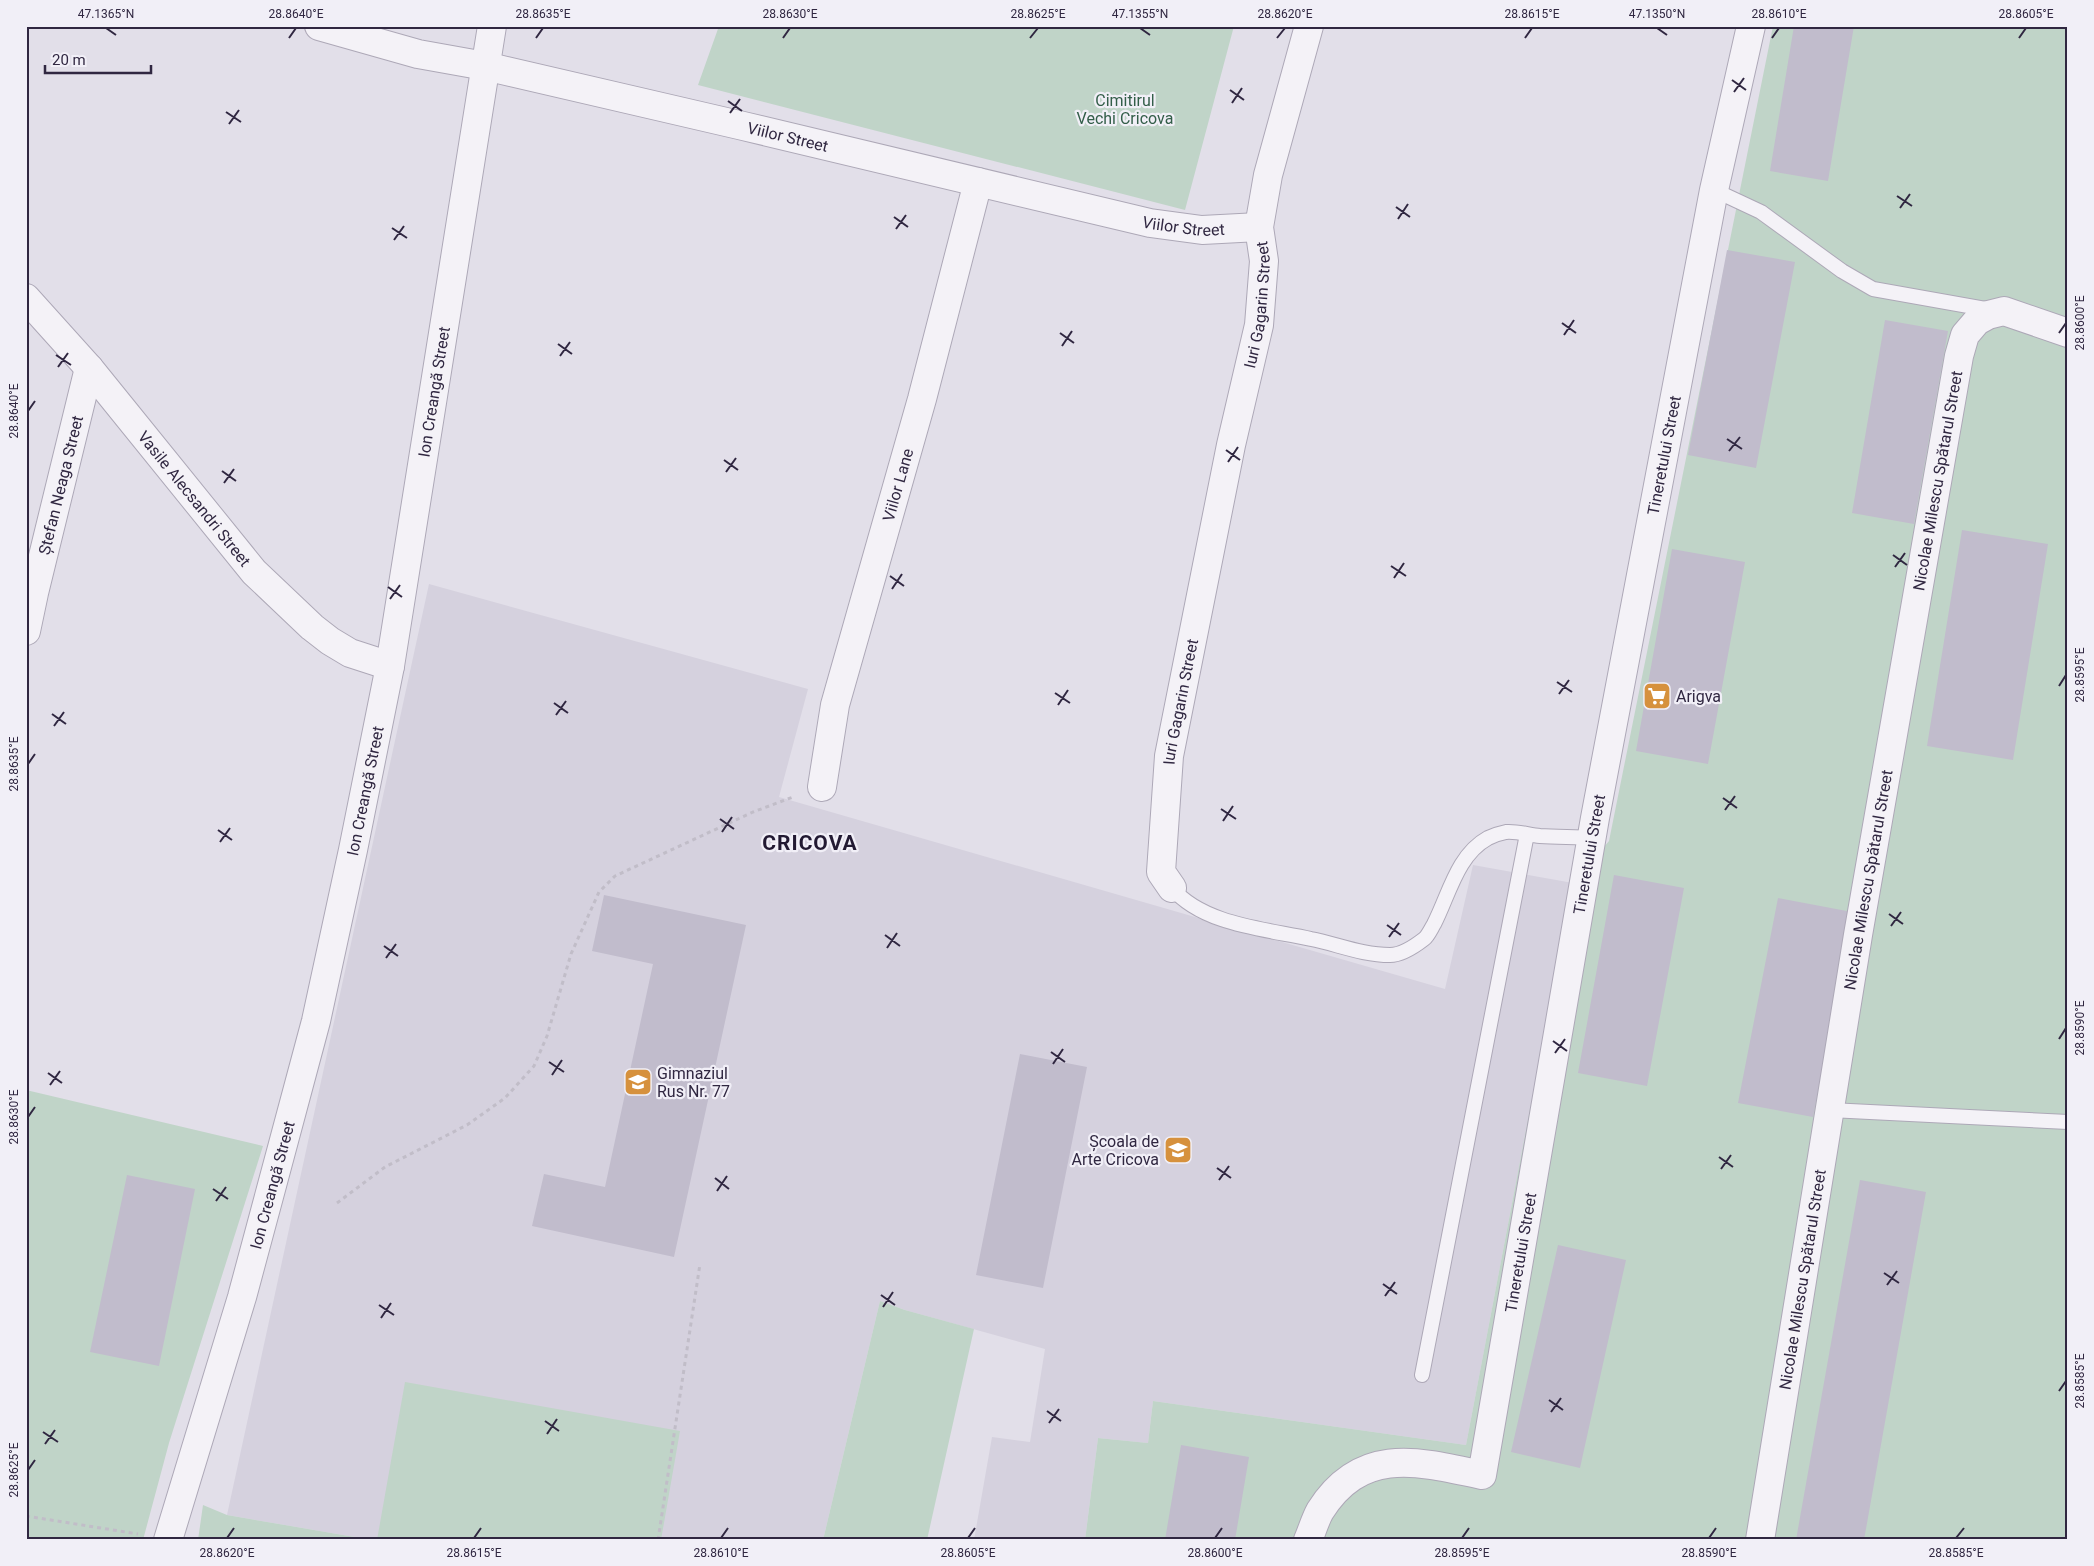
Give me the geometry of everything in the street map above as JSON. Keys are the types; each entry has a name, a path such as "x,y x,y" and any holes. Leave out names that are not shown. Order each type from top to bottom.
{"street":[{"name":"Viilor Street","path":"320,26 418,54 485,66 1150,223 1202,230 1259,227"},
{"name":"Ion Creangă Street","path":"168,1539 242,1297 316,1021 390,666 437,384 492,26"},
{"name":"Iuri Gagarin Street","path":"1172,888 1161,872 1169,756 1231,444 1259,325 1264,261 1259,227 1268,175 1310,26"},
{"name":"Tineretului Street","path":"1308,1540 1320,1512 1345,1480 1373,1466 1423,1462 1482,1475 1595,818 1714,190 1751,26"},
{"name":"Viilor Lane","path":"822,787 835,705 922,400 978,182"},
{"name":"Vasile Alecsandri Street","path":"26,298 89,368 254,572 330,641 350,653 390,666"},
{"path":"2004,311 2068,333"},
{"name":"Nicolae Milescu Spătarul Street","path":"1760,1540 1860,926 1959,356 1965,335 1977,321 1988,315 2004,311"},
{"name":"Ștefan Neaga Street","path":"26,631 89,368"}],"lane":[{"path":"1714,190 1761,212 1842,271 1873,289 2004,311"},
{"name":"Iuri Gagarin Street","path":"1172,888 1182,900 1200,911 1262,930 1312,939 1358,952 1391,955 1407,950 1426,938 1439,914 1456,874 1471,851 1488,838 1505,832 1593,838"},
{"path":"1422,1376 1527,834"},
{"path":"1830,1110 2068,1122"}],"path":[{"path":"337,1202 385,1167 466,1125 505,1098 534,1066 547,1036 571,954 599,892 615,876 753,812 822,787"},
{"path":"658,1540 700,1264"},
{"path":"26,1516 168,1539"}],"shaded area":[{"name":"Gimnaziul Rus Nr. 77","path":"429,584 808,689 779,797 1445,989 1473,865 1573,883 1466,1445 1153,1401 1148,1443 1098,1438 1085,1540 974,1540 992,1437 1030,1442 1045,1349 905,1310 880,1301 823,1540 372,1540 227,1515"}],"green space":[{"name":"Cimitirul Vechi Cricova","path":"719,26 1234,26 1185,210 698,85"},
{"path":"1773,26 2068,26 2068,1540 1085,1540 1098,1438 1148,1443 1153,1401 1466,1445 1573,883 1609,841"},
{"path":"26,1090 263,1146 169,1443 143,1540 26,1540"},
{"path":"880,1301 974,1329 927,1540 823,1540"},
{"path":"405,1382 680,1431 661,1540 377,1540"},
{"path":"203,1505 227,1515 372,1540 198,1540"}],"building":[{"path":"1794,26 1854,26 1828,181 1770,171"},
{"path":"1727,250 1795,262 1756,468 1688,455"},
{"path":"1885,320 1948,331 1914,524 1852,513"},
{"path":"1962,530 2048,544 2013,760 1927,746"},
{"path":"1672,549 1745,562 1708,764 1636,751"},
{"path":"1614,875 1684,888 1647,1086 1578,1073"},
{"path":"604,895 746,925 674,1257 532,1226 544,1174 605,1187 653,964 592,951"},
{"path":"1778,898 1852,912 1813,1117 1738,1103"},
{"path":"1020,1054 1087,1067 1043,1288 976,1275"},
{"path":"127,1175 195,1189 159,1366 90,1352"},
{"path":"1860,1180 1926,1192 1864,1540 1796,1540"},
{"path":"1558,1245 1626,1260 1580,1468 1511,1452"},
{"path":"1181,1445 1249,1457 1235,1540 1165,1540"}],"place":[{"name":"Arigva","path":"1657,696"},
{"name":"Gimnaziul Rus Nr. 77","path":"638,1082"},
{"name":"Școala de Arte Cricova","path":"1178,1150"}],"district":[{"name":"CRICOVA","path":"810,843"}]}
